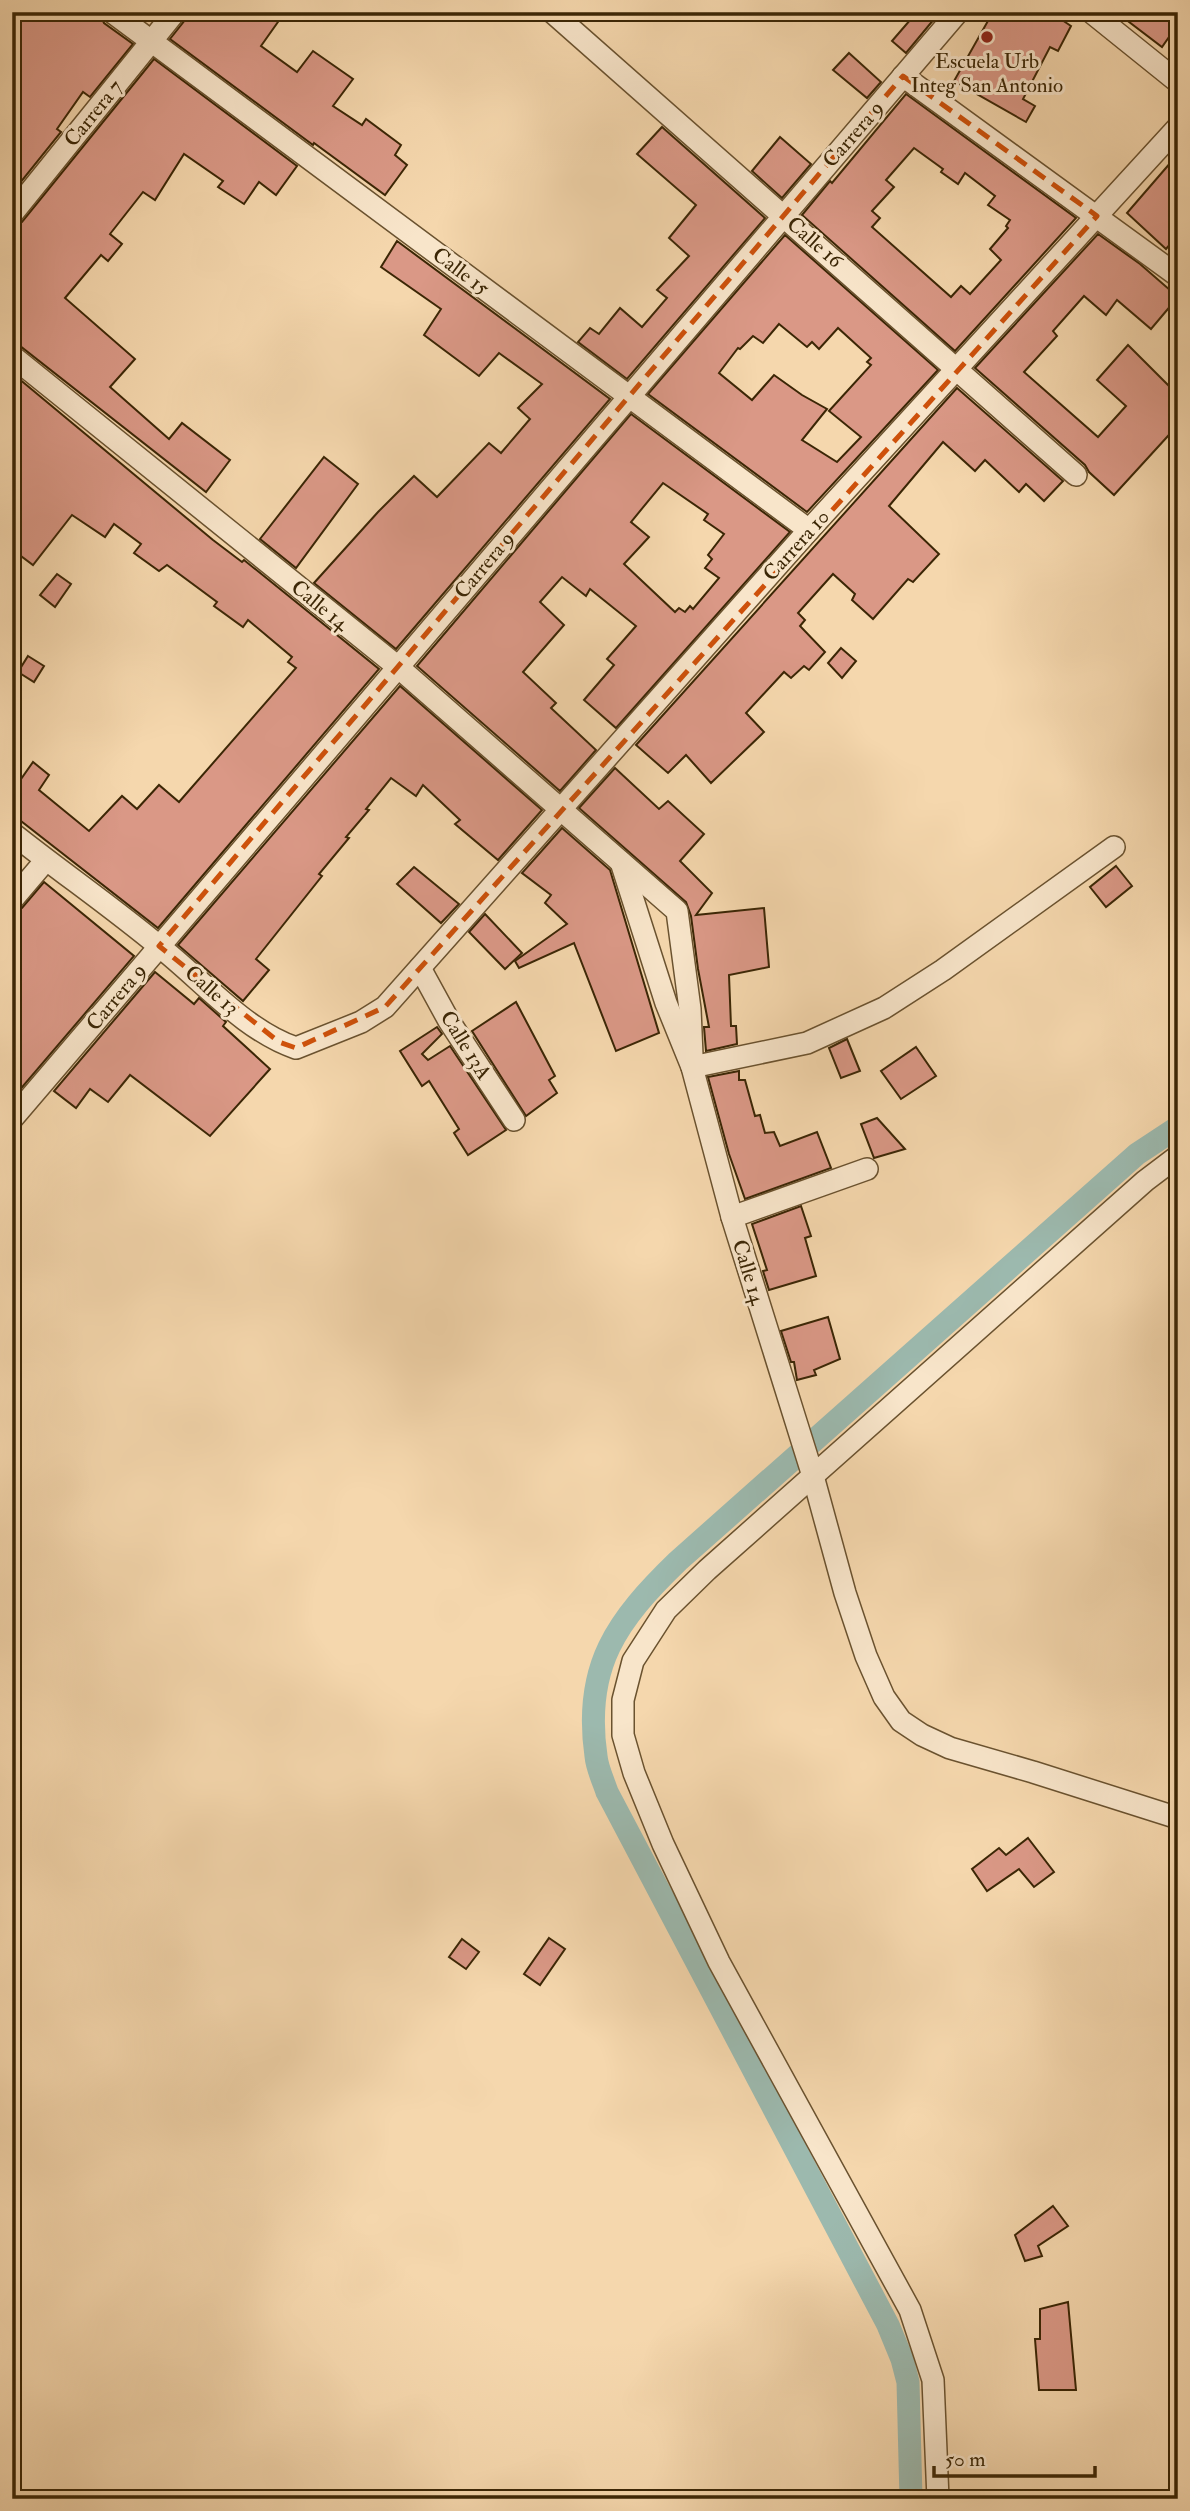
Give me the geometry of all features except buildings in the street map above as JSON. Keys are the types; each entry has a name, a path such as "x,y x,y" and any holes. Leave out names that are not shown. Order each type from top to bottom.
{"street":[{"name":"Calle 15","path":"112,12 809,530"},
{"name":"Carrera 7","path":"12,214 175,12"},
{"name":"Calle 16","path":"552,12 1076,475"},
{"name":"Carrera 9","path":"12,1119 958,12"},
{"path":"1091,12 1178,82"},
{"path":"903,76 1178,276"},
{"name":"Carrera 10","path":"420,968 560,807 809,530 1178,127"},
{"name":"Calle 14","path":"12,356 398,667 677,911 690,1009 692,1068"},
{"name":"Calle 13","path":"12,833 159,946 250,1023 279,1042 296,1048 361,1023 385,1007 420,968"},
{"path":"692,1068 807,1043 884,1008 943,970 1114,847"},
{"path":"12,900 46,860"},
{"name":"Calle 14","path":"621,862 666,1003 692,1068 732,1217 813,1476 845,1594 866,1656 884,1697 901,1721 922,1735 950,1748 1178,1818"},
{"name":"Calle 13A","path":"420,968 449,1021 514,1120"},
{"path":"938,2499 933,2379 911,2310 719,1962 663,1844 623,1735 623,1700 632,1661 666,1610 707,1570 1145,1181 1178,1156"},
{"path":"732,1217 867,1169"}],"highlighted area":[{"path":"903,76 1097,216 385,1007 296,1048 279,1042 159,946"}],"waterway":[{"path":"911,2499 908,2382 902,2359 888,2325 607,1792 596,1756 593,1724 600,1670 622,1625 678,1561 1137,1154 1178,1127"}],"place":[{"name":"Escuela Urb Integ San Antonio","path":"987,37"}]}
